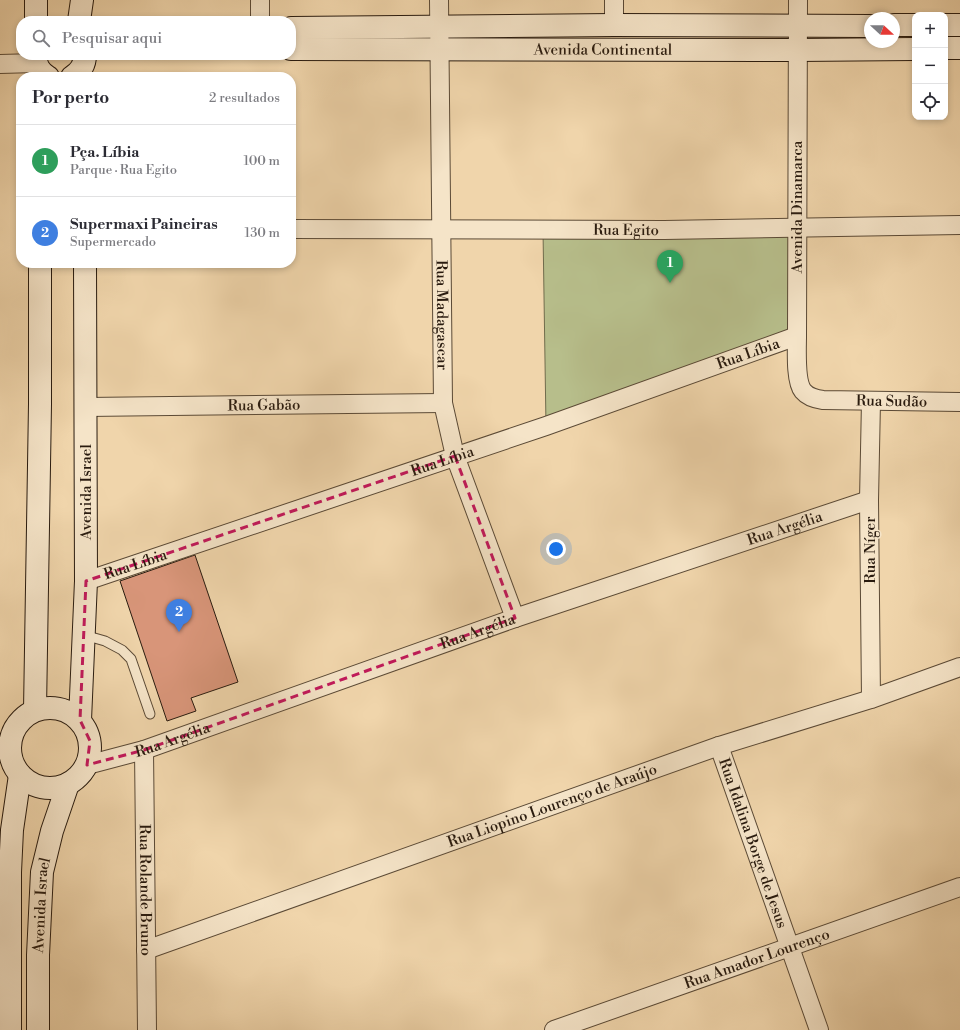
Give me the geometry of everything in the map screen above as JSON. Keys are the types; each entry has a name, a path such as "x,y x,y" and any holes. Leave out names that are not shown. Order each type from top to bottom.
{"street":[{"path":"36,0 36,16"},
{"path":"79,16 82,0"},
{"path":"260,0 260,16"},
{"name":"Rua Madagascar","path":"439,0 443,403 455,456 515,618"},
{"path":"614,0 614,25"},
{"name":"Avenida Dinamarca","path":"798,0 797,336 799,374 803,391 810,397 823,400"},
{"name":"Avenida Continental","path":"296,28 614,25 864,26"},
{"path":"900,25 912,25"},
{"path":"948,25 960,25"},
{"path":"948,48 960,48"},
{"name":"Avenida Continental","path":"296,49 912,49"},
{"path":"0,64 40,68"},
{"name":"Rua Egito","path":"296,229 441,228 543,230 960,225"},
{"path":"35,710 40,404 40,268"},
{"name":"Avenida Israel","path":"80,720 86,581 85,268"},
{"name":"Rua Líbia","path":"86,581 546,426 797,336"},
{"name":"Rua Sudão","path":"823,400 960,402"},
{"name":"Rua Níger","path":"871,401 869,500 871,699"},
{"name":"Rua Gabão","path":"86,407 443,403"},
{"name":"Rua Argélia","path":"87,765 144,750 515,618 869,500"},
{"name":"Rua Liopino Lourenço de Araújo","path":"146,950 719,746 871,699 960,667"},
{"path":"47,707 59,708 70,712 80,720 90,741 90,752 87,765 79,776 68,784 56,788 42,788 30,783 20,775 5,751 11,738 8,726 35,710 47,707"},
{"name":"Rua Idalina Borge de Jesus","path":"719,746 819,1030"},
{"name":"Rua Rolande Bruno","path":"144,750 147,1030"},
{"name":"Avenida Israel","path":"10,1030 10,887 12,830 20,775"},
{"name":"Avenida Israel","path":"38,1030 38,955 42,872 52,831 68,784"},
{"name":"Rua Amador Lourenço","path":"554,1030 960,887"}],"lane":[{"path":"84,635 105,641 122,650 131,659 150,714"}],"highlighted area":[{"path":"455,456 515,618 144,750 87,765 90,741 80,720 86,581"}],"green space":[{"path":"798,229 797,336 546,426 543,230"}],"building":[{"path":"195,555 238,682 191,698 196,711 167,721 120,581"}],"place":[{"name":"Pça. Líbia","path":"670,283"},
{"name":"Supermaxi Paineiras","path":"179,632"}]}
